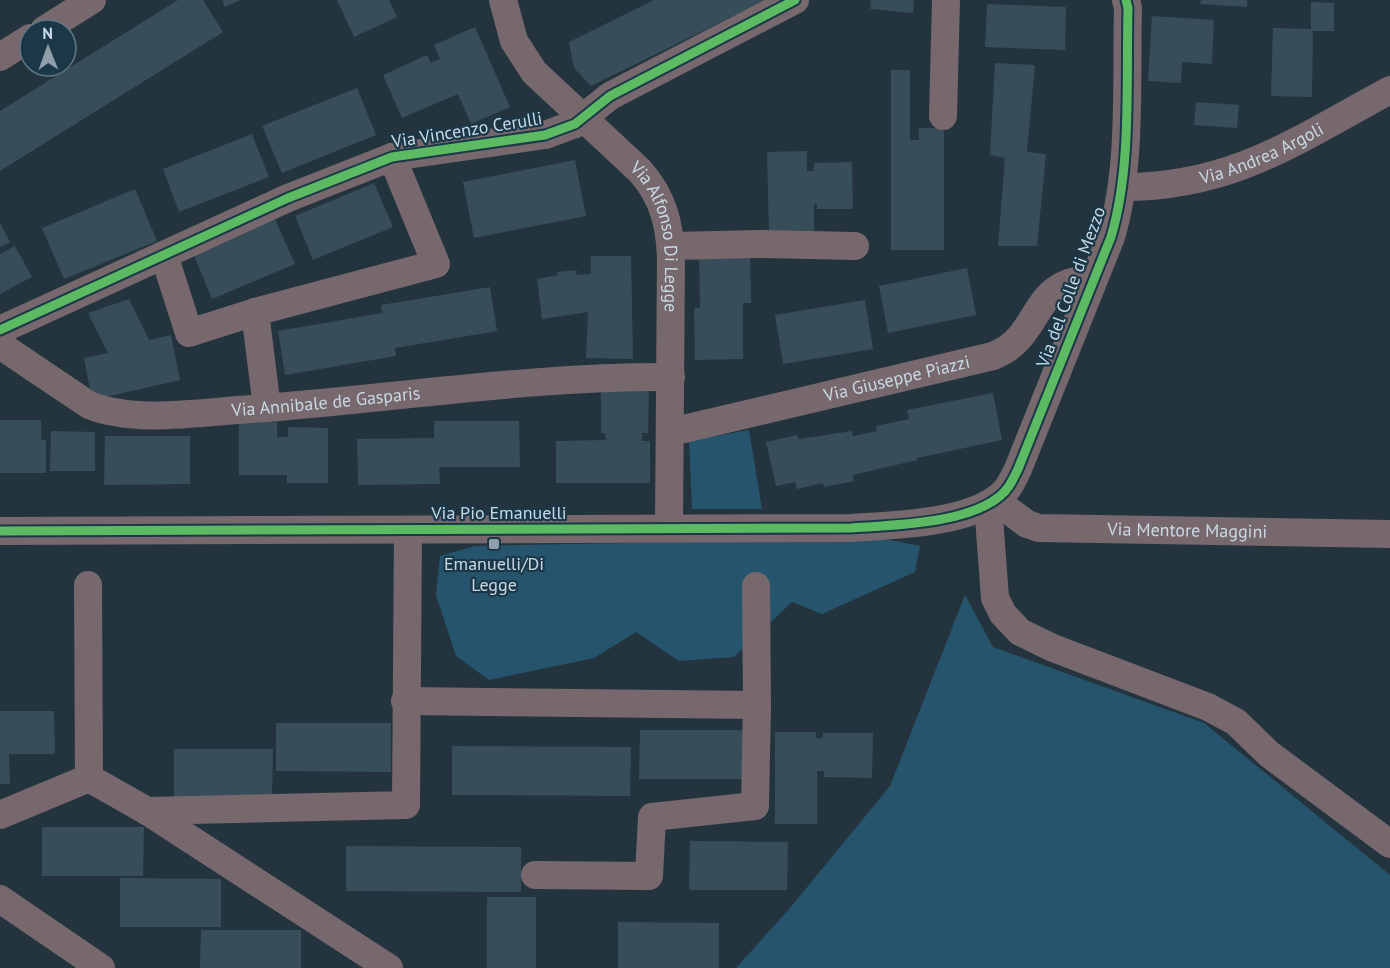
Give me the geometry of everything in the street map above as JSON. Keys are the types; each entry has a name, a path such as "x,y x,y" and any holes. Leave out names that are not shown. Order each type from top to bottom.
{"street":[{"path":"63,18 92,0"},
{"name":"Via Alfonso Di Legge","path":"502,0 514,40 534,72 640,171 655,189 667,219 671,246 669,528"},
{"name":"Via Vincenzo Cerulli","path":"0,330 288,198 392,157 545,135 564,130 610,96 795,0"},
{"path":"943,116 946,0"},
{"name":"Via del Colle di Mezzo","path":"992,502 1008,488 1018,469 1113,230 1123,187 1128,8 1126,0"},
{"path":"0,57 18,46"},
{"name":"Via Andrea Argoli","path":"1123,187 1180,184 1241,168 1390,90"},
{"path":"164,255 189,333 255,312 436,264 392,157"},
{"path":"671,246 759,244 855,246"},
{"name":"Via Giuseppe Piazzi","path":"671,432 1002,353 1022,336 1043,304 1057,289 1074,281 1094,279"},
{"path":"255,312 267,408"},
{"name":"Via Annibale de Gasparis","path":"0,345 81,400 104,410 136,415 267,408 560,379 671,376"},
{"path":"992,502 995,598 1003,614 1020,632 1053,648 1208,707 1236,722 1269,754 1390,844"},
{"name":"Via Pio Emanuelli","path":"0,531 862,527 964,513 992,502"},
{"name":"Via Mentore Maggini","path":"992,502 1027,524 1039,528 1390,534"},
{"name":"Via Pio Emanuelli","path":"147,812 406,805 408,530"},
{"path":"88,585 89,778"},
{"path":"535,875 649,876 652,817 755,806 756,586"},
{"path":"405,701 757,705"},
{"path":"89,778 147,812 389,968"},
{"path":"0,815 89,778"},
{"path":"0,899 101,968"}],"shaded area":[{"path":"749,430 762,509 692,509 689,441"},
{"path":"881,538 920,546 915,572 822,614 792,602 734,657 679,661 636,632 594,658 489,680 456,656 436,595 440,556 475,546"},
{"path":"965,595 993,647 1204,723 1390,875 1390,968 736,968 790,908 890,786"}],"building":[{"path":"178,0 203,0 223,32 0,171 0,111 53,78 78,78 78,62"},
{"path":"222,0 240,0 225,7"},
{"path":"337,0 389,0 397,17 354,37"},
{"path":"654,0 766,0 591,86 574,68 569,42"},
{"path":"871,0 914,0 913,13 870,9"},
{"path":"1201,0 1247,0 1247,7 1200,4"},
{"path":"1311,2 1334,3 1334,31 1313,31 1312,97 1271,96 1273,28 1311,29"},
{"path":"987,4 1066,7 1065,50 985,47"},
{"path":"1152,16 1214,20 1212,64 1182,62 1181,83 1148,81"},
{"path":"475,27 510,107 471,124 458,94 402,118 383,75 427,55 431,63 440,59 434,45"},
{"path":"995,63 1035,65 1027,152 1046,154 1037,246 998,246 1005,158 990,155"},
{"path":"891,70 910,70 910,140 919,140 919,128 944,128 944,250 891,250"},
{"path":"357,88 376,135 282,173 262,126"},
{"path":"1196,102 1239,105 1237,128 1194,125"},
{"path":"252,134 269,177 179,212 163,169"},
{"path":"807,151 807,171 814,171 814,163 852,162 853,209 817,209 817,204 814,204 814,231 769,232 767,152"},
{"path":"575,160 586,216 474,238 463,182"},
{"path":"374,183 393,227 313,260 295,216"},
{"path":"135,189 157,241 64,279 42,228"},
{"path":"275,219 295,264 212,299 193,253"},
{"path":"0,223 10,242 0,247"},
{"path":"15,246 32,277 0,294 0,254"},
{"path":"750,252 751,303 743,303 743,359 695,360 694,308 700,308 699,253"},
{"path":"591,256 631,256 633,359 586,358 588,312 542,319 537,279 558,275 557,272 577,270 576,275 591,274"},
{"path":"967,268 976,315 888,333 879,286"},
{"path":"490,287 497,331 395,348 396,356 285,375 278,331 382,313 381,305"},
{"path":"129,299 149,340 171,335 180,380 92,400 84,358 108,353 88,313"},
{"path":"865,300 873,349 783,364 775,315"},
{"path":"649,384 648,433 642,433 642,441 650,441 650,483 556,483 556,441 606,440 605,433 601,433 601,385"},
{"path":"993,393 1002,440 917,458 917,460 853,475 854,481 824,487 823,483 797,489 795,482 776,486 766,442 797,435 799,439 852,431 853,436 877,431 876,426 909,419 907,410"},
{"path":"0,420 41,420 41,440 46,440 46,473 0,473"},
{"path":"434,421 519,421 520,467 439,467 440,484 358,485 357,439 434,438"},
{"path":"239,422 277,422 277,437 288,437 288,427 328,428 328,483 287,483 287,475 239,475"},
{"path":"51,431 95,432 95,471 50,471"},
{"path":"105,436 190,436 190,484 104,485"},
{"path":"0,711 54,711 55,754 9,754 10,784 0,784"},
{"path":"276,723 391,723 391,772 276,771"},
{"path":"640,730 743,730 743,779 639,779"},
{"path":"775,732 816,732 816,738 823,738 823,733 873,733 872,778 824,777 824,771 817,771 817,824 775,824"},
{"path":"452,746 631,747 630,796 452,795"},
{"path":"174,749 273,749 272,798 174,798"},
{"path":"42,827 144,827 143,876 42,876"},
{"path":"690,841 788,842 787,890 689,890"},
{"path":"346,846 521,847 521,892 346,891"},
{"path":"120,878 221,879 221,927 120,927"},
{"path":"487,897 536,897 536,968 487,968"},
{"path":"618,922 719,923 719,968 618,968"},
{"path":"201,930 301,930 301,968 200,968"}],"cycle path":[{"path":"0,330 288,198 392,157 545,135 575,124 610,96 795,0"},
{"path":"0,531 851,528 908,524 949,518 986,505 1006,490 1018,469 1111,237 1118,210 1125,153 1128,8 1126,0"}],"place":[{"name":"Emanuelli/Di Legge","path":"494,544"}]}
